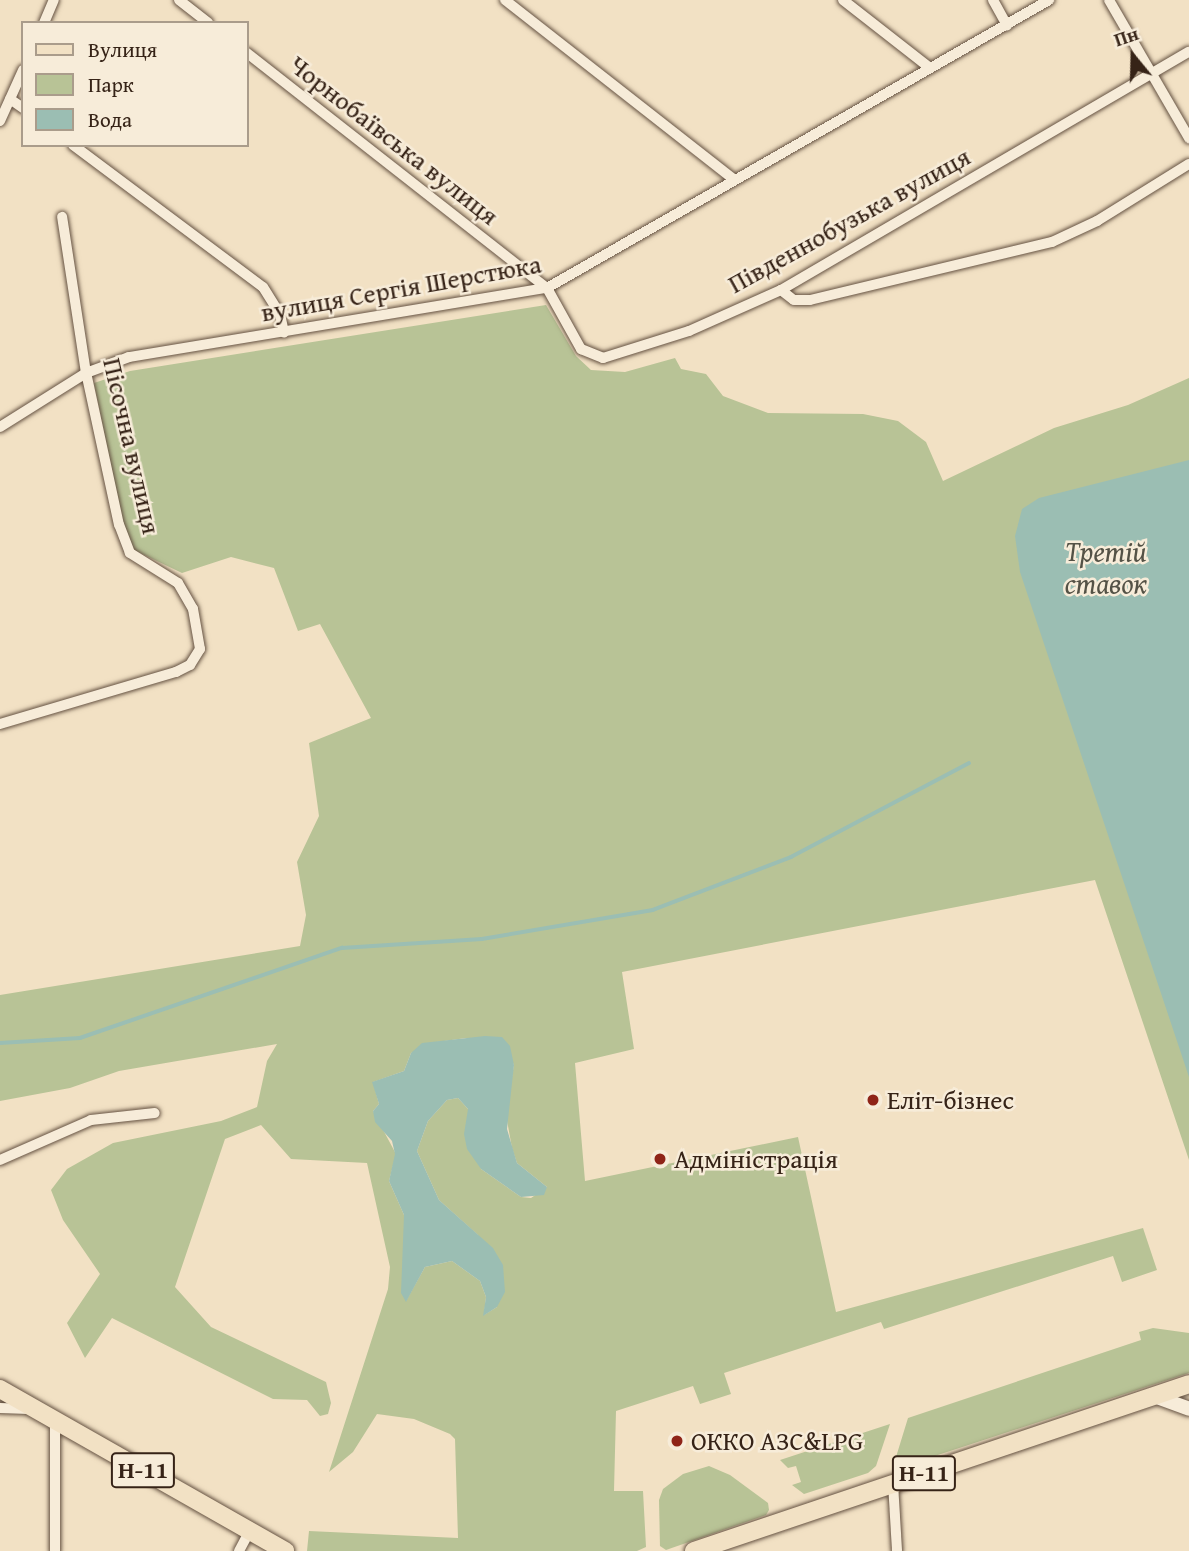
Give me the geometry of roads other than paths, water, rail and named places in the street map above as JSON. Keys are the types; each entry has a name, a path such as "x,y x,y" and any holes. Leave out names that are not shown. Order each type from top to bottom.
{"main road":[{"name":"Н-11","path":"694,1551 1189,1384"},
{"name":"Н-11","path":"0,1389 285,1551"}],"street":[{"path":"45,21 54,0"},
{"path":"179,0 205,21"},
{"path":"505,0 733,179"},
{"path":"843,0 930,68"},
{"path":"993,0 1007,25"},
{"name":"вулиця Сергія Шерстюка","path":"0,427 86,373 129,357 547,288 1049,0"},
{"path":"1109,0 1189,138"},
{"name":"Південнобузька вулиця","path":"547,288 581,349 603,358 689,331 780,290 1189,52"},
{"name":"Чорнобаївська вулиця","path":"248,54 547,288"},
{"path":"0,121 21,74"},
{"path":"10,99 21,107"},
{"path":"76,147 263,287 280,314 284,333"},
{"path":"780,290 794,300 810,300 1052,242 1097,221 1189,164"},
{"name":"Пісочна вулиця","path":"0,724 176,672 190,665 200,649 193,609 178,583 141,560 124,542 86,373 62,217"},
{"path":"0,1160 91,1120 155,1113"},
{"path":"1154,1396 1189,1409"},
{"path":"0,1408 35,1410"},
{"path":"55,1420 55,1551"},
{"path":"893,1483 897,1551"},
{"path":"239,1551 250,1530"}],"water":[{"name":"Третій ставок","path":"1189,460 1189,1077 1020,572 1015,536 1022,509 1039,498"},
{"path":"485,1036 502,1037 510,1046 514,1065 507,1129 517,1163 547,1187 544,1195 521,1197 481,1169 467,1149 464,1134 468,1109 458,1098 447,1100 428,1121 417,1151 439,1200 493,1248 503,1265 505,1292 497,1307 483,1316 486,1297 480,1281 452,1261 425,1267 406,1302 401,1293 404,1215 389,1181 395,1154 392,1141 375,1122 373,1111 379,1104 372,1082 404,1071 411,1053 422,1043"}],"waterway":[{"path":"0,1043 80,1038 342,948 482,939 653,910 791,857 969,763"}],"place":[{"name":"Еліт-бізнес","path":"873,1100"},
{"name":"Адміністрація","path":"660,1159"},
{"name":"ОККО АЗС&LPG","path":"677,1441"}]}
